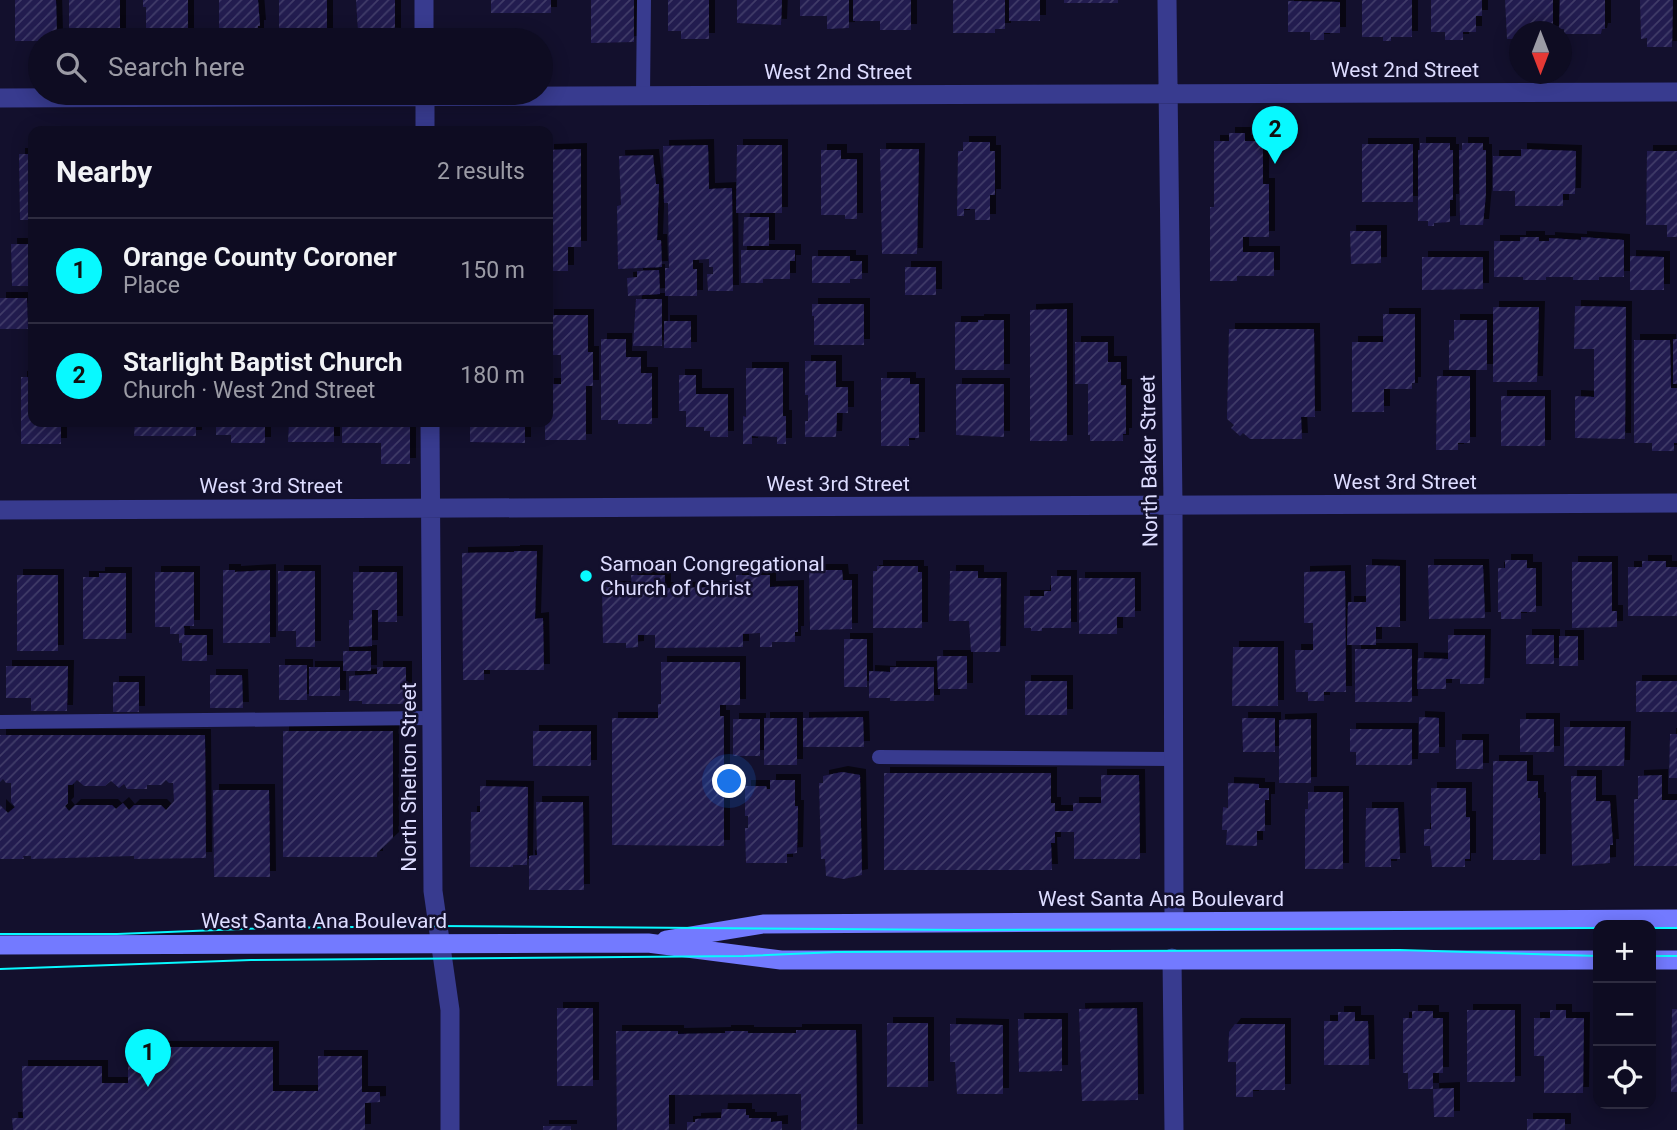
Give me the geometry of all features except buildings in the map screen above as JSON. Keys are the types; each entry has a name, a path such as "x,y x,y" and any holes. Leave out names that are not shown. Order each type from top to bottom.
{"main road":[{"name":"West Santa Ana Boulevard","path":"648,943 763,924 1677,919"},
{"name":"West Santa Ana Boulevard","path":"0,945 648,943 781,960 1593,960"},
{"path":"1656,960 1677,960"}],"street":[{"path":"424,0 424,28"},
{"name":"North Baker Street","path":"1167,0 1173,505 1174,922"},
{"name":"West 2nd Street","path":"553,95 1677,92"},
{"name":"West 2nd Street","path":"0,98 28,98"},
{"path":"425,105 425,126"},
{"name":"North Shelton Street","path":"430,427 433,891 450,1010 450,1130"},
{"name":"West 3rd Street","path":"0,510 1677,503"},
{"path":"1172,958 1174,1130"}],"lane":[{"path":"643,95 644,0"},
{"path":"0,722 431,718"},
{"path":"879,757 1172,759"}],"tram line":[{"path":"0,934 117,934 269,928 438,926 965,930 1593,928"},
{"path":"1656,928 1677,928"},
{"path":"0,969 251,960 744,956 837,952 1400,950 1593,956"},
{"path":"1656,956 1677,956"}],"place":[{"name":"Starlight Baptist Church","path":"1275,164"},
{"name":"Samoan Congregational Church of Christ","path":"586,576"},
{"name":"Orange County Coroner","path":"148,1087"}]}
